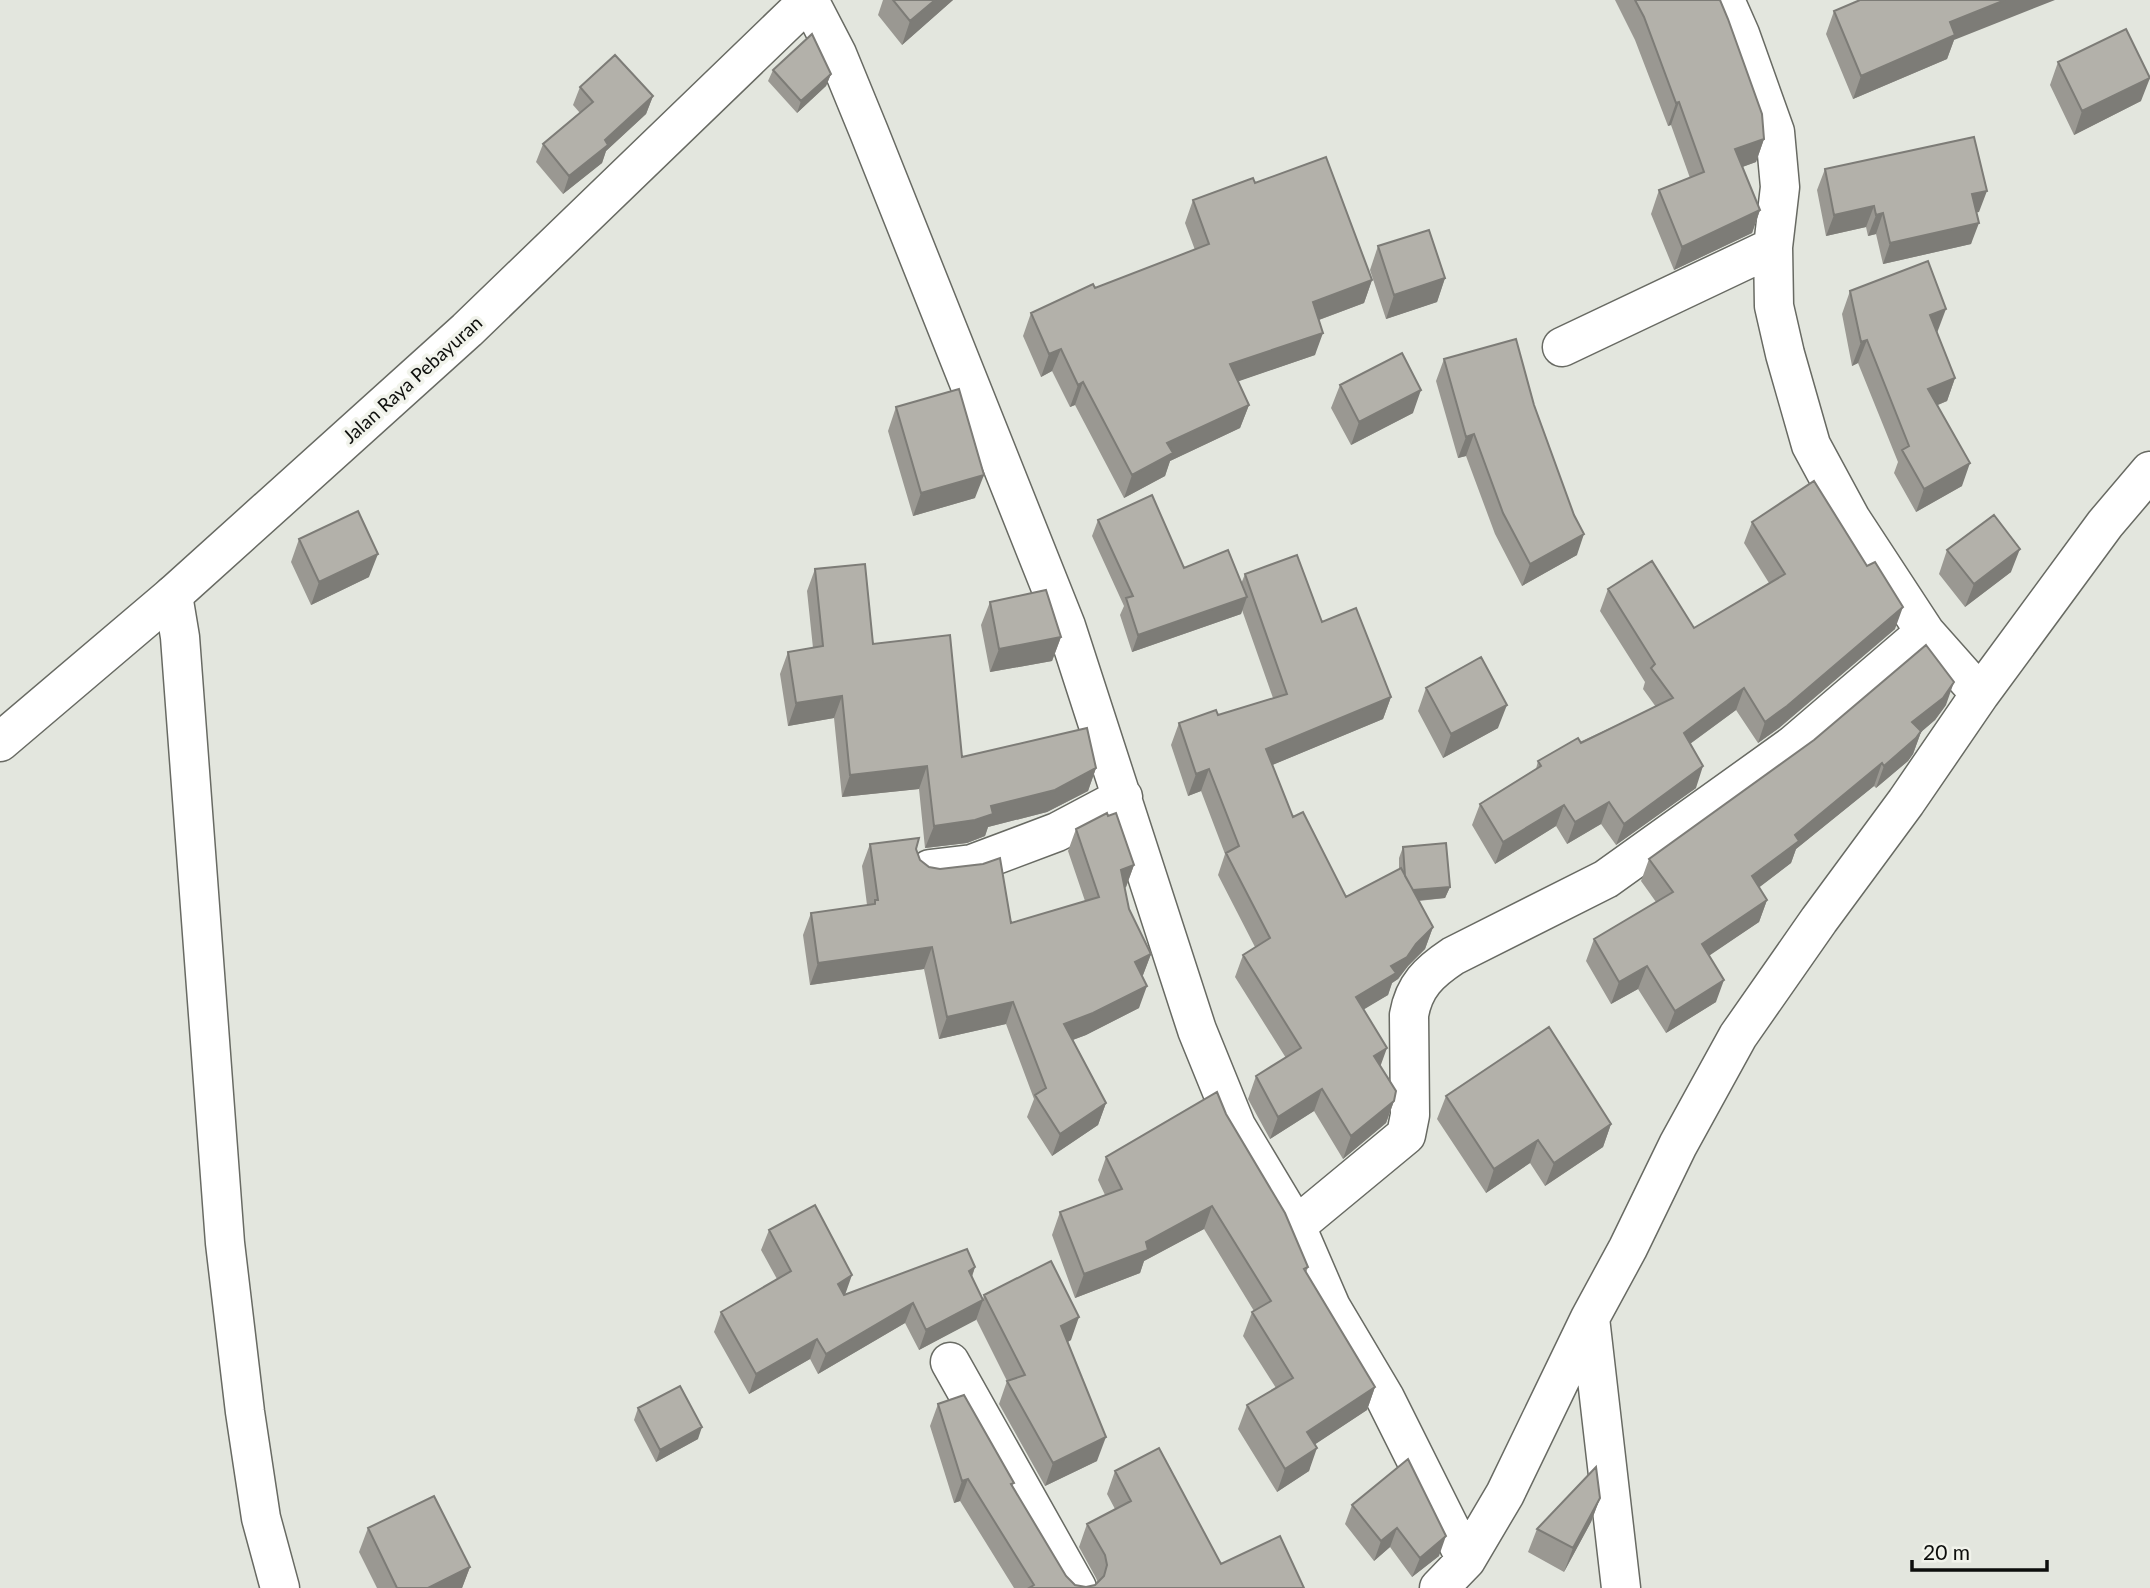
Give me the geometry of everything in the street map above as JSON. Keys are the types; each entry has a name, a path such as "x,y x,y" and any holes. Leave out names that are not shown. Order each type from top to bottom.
{"street":[{"name":"Jalan Raya Pebayuran","path":"0,742 173,595 467,330 809,0"},
{"path":"809,0 837,54 864,119 1066,626 1197,1030 1237,1126 1296,1226 1331,1307 1385,1398 1466,1560"},
{"path":"1725,0 1775,131 1780,187 1773,247 1774,306 1811,445 1851,519 1925,632 1980,694"},
{"path":"1562,347 1773,247"},
{"path":"1438,1588 1466,1560 1505,1494 1678,1145 1738,1036 1980,694 2105,524 2150,471"},
{"path":"173,595 183,665 225,1243 245,1412 261,1518 280,1588"},
{"path":"1296,1226 1406,1135 1410,1115 1411,1003 1421,982 1434,968 1606,879 1793,745 1925,632"},
{"path":"930,869 972,864 1057,832 1123,797"},
{"path":"1590,1318 1621,1588"},
{"path":"950,1362 1077,1588"}],"building":[{"path":"893,0 935,0 910,21"},
{"path":"1635,0 1720,0 1762,114 1764,139 1735,149 1760,210 1682,247 1659,190 1704,172 1679,102 1676,103"},
{"path":"1860,0 2005,0 1950,22 1955,35 1861,76 1834,11"},
{"path":"2126,29 2150,78 2082,111 2058,62"},
{"path":"812,34 831,74 801,101 773,70"},
{"path":"615,55 653,96 605,140 608,145 569,176 543,144 593,102 580,87"},
{"path":"1974,137 1987,191 1972,194 1979,223 1890,243 1883,213 1876,215 1874,206 1834,215 1825,169"},
{"path":"1326,157 1372,280 1313,302 1323,333 1230,364 1249,405 1167,443 1173,453 1132,475 1083,382 1078,385 1061,349 1049,354 1031,313 1093,284 1095,288 1209,244 1193,200 1253,178 1255,183"},
{"path":"1429,230 1445,278 1394,295 1378,246"},
{"path":"1928,261 1946,309 1930,315 1955,378 1928,389 1970,463 1924,489 1902,450 1909,446 1867,340 1861,342 1850,291"},
{"path":"1516,339 1534,405 1574,515 1584,534 1530,564 1503,513 1474,434 1466,437 1444,359"},
{"path":"1402,353 1421,390 1359,422 1340,385"},
{"path":"959,389 984,475 921,493 896,407"},
{"path":"1814,481 1867,566 1875,562 1903,607 1765,722 1744,688 1684,733 1703,766 1624,824 1609,802 1575,822 1564,805 1503,842 1480,804 1541,766 1538,761 1578,738 1581,743 1673,698 1651,668 1655,664 1608,589 1652,561 1694,628 1785,574 1752,522"},
{"path":"1152,495 1184,568 1228,550 1247,597 1138,635 1126,598 1133,596 1098,520"},
{"path":"358,511 378,554 319,582 299,539"},
{"path":"1994,515 2020,549 1974,584 1947,550"},
{"path":"1297,555 1322,622 1356,608 1391,697 1266,749 1293,817 1303,812 1346,897 1401,868 1433,927 1407,957 1391,966 1396,973 1356,997 1387,1048 1374,1056 1396,1091 1394,1101 1351,1136 1322,1089 1278,1117 1256,1076 1301,1048 1243,955 1270,938 1226,853 1239,846 1209,769 1196,774 1179,723 1216,710 1218,715 1287,694 1245,574"},
{"path":"865,564 873,644 950,635 962,757 1087,728 1096,768 1055,790 991,806 993,814 975,820 934,826 927,766 850,775 842,696 796,703 788,652 823,646 815,569"},
{"path":"1046,590 1061,637 999,649 990,602"},
{"path":"1926,645 1954,682 1943,698 1912,722 1921,731 1916,738 1795,835 1799,841 1752,876 1767,900 1702,944 1724,980 1675,1011 1647,966 1619,982 1594,939 1673,892 1649,859 1814,740"},
{"path":"1481,657 1507,705 1451,734 1426,688"},
{"path":"1107,813 1108,816 1116,813 1134,865 1121,870 1129,909 1151,954 1135,962 1147,986 1064,1024 1106,1103 1060,1134 1035,1095 1046,1088 1013,1002 947,1017 932,947 818,963 811,913 875,904 875,900 878,900 870,844 919,838 916,849 920,860 929,867 940,869 983,864 1000,858 1011,923 1099,897 1076,829"},
{"path":"1446,843 1450,887 1413,890 1405,876 1403,847"},
{"path":"1549,1027 1611,1124 1554,1163 1538,1140 1494,1169 1446,1096"},
{"path":"1217,1092 1226,1114 1285,1213 1308,1267 1304,1269 1375,1387 1307,1432 1317,1448 1285,1469 1247,1405 1293,1378 1252,1312 1271,1301 1212,1206 1146,1242 1148,1250 1084,1274 1060,1212 1122,1189 1106,1157"},
{"path":"815,1205 852,1275 838,1284 844,1295 967,1249 975,1267 969,1271 983,1300 926,1330 913,1303 826,1354 817,1339 756,1374 721,1312 791,1271 769,1230"},
{"path":"1051,1261 1079,1317 1061,1326 1106,1437 1053,1463 1007,1381 1025,1375 984,1295"},
{"path":"680,1386 702,1427 660,1450 638,1408"},
{"path":"964,1395 1014,1483 1011,1484 1066,1576 1075,1585 1095,1585 1104,1576 1107,1565 1105,1555 1087,1524 1131,1501 1115,1471 1159,1448 1221,1564 1280,1536 1304,1588 1029,1588 1034,1585 968,1479 962,1481 938,1404"},
{"path":"1408,1459 1446,1536 1420,1558 1397,1528 1381,1541 1352,1505"},
{"path":"1596,1467 1600,1498 1573,1548 1537,1529"},
{"path":"434,1496 470,1567 428,1588 397,1588 368,1528"}]}
